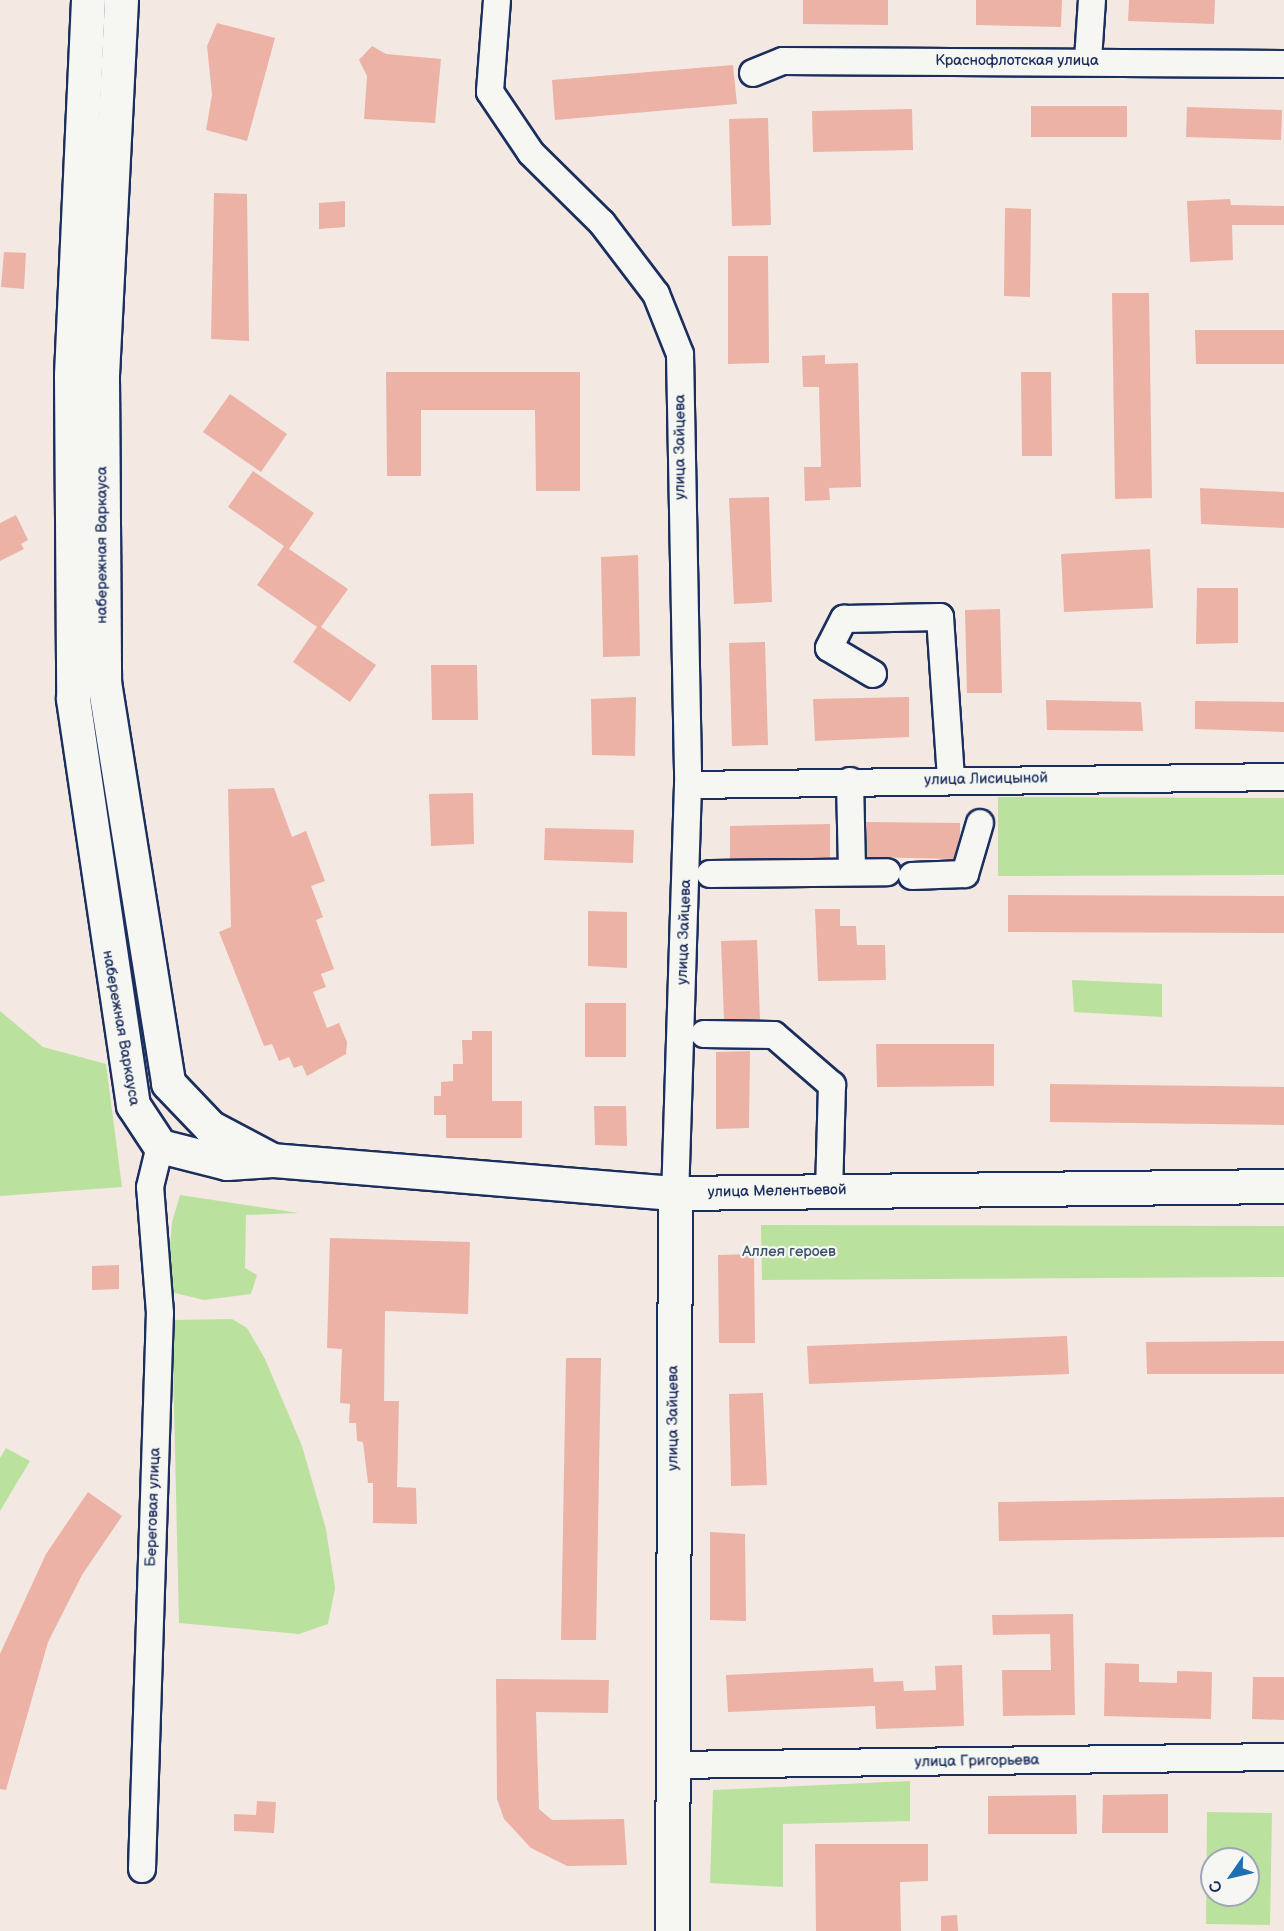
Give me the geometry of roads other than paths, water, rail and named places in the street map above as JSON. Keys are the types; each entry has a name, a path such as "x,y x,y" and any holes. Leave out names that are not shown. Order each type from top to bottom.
{"main road":[{"name":"набережная Варкауса","path":"88,0 101,85"},
{"name":"набережная Варкауса","path":"121,0 101,85 97,152 71,376 73,699 109,968 133,1105 151,1136"},
{"name":"набережная Варкауса","path":"97,152 102,378 104,682 168,1083 185,1107 210,1127 272,1160"},
{"path":"151,1136 164,1137 183,1134 185,1107"},
{"path":"151,1136 227,1163 272,1160"},
{"name":"улица Мелентьевой","path":"272,1160 675,1193 1284,1186"},
{"name":"улица Зайцева","path":"672,1931 675,1193"}],"street":[{"name":"улица Зайцева","path":"497,0 490,92 531,153 602,223 657,294 680,354 688,785 675,1193"},
{"path":"1089,60 1092,0"},
{"name":"Краснофлотская улица","path":"753,73 783,61 1089,60 1284,64"},
{"path":"873,674 829,648 844,619 940,617 951,779"},
{"name":"улица Лисицыной","path":"688,785 951,779 1284,777"},
{"path":"850,781 852,872"},
{"path":"912,876 965,874 980,823"},
{"path":"710,874 886,872"},
{"path":"704,1034 774,1035 832,1085 829,1190"},
{"name":"Береговая улица","path":"142,1869 160,1312 150,1187 151,1136"},
{"name":"улица Григорьева","path":"671,1765 1284,1757"}],"park label":[{"name":"Аллея героев","path":"789,1252"}]}
